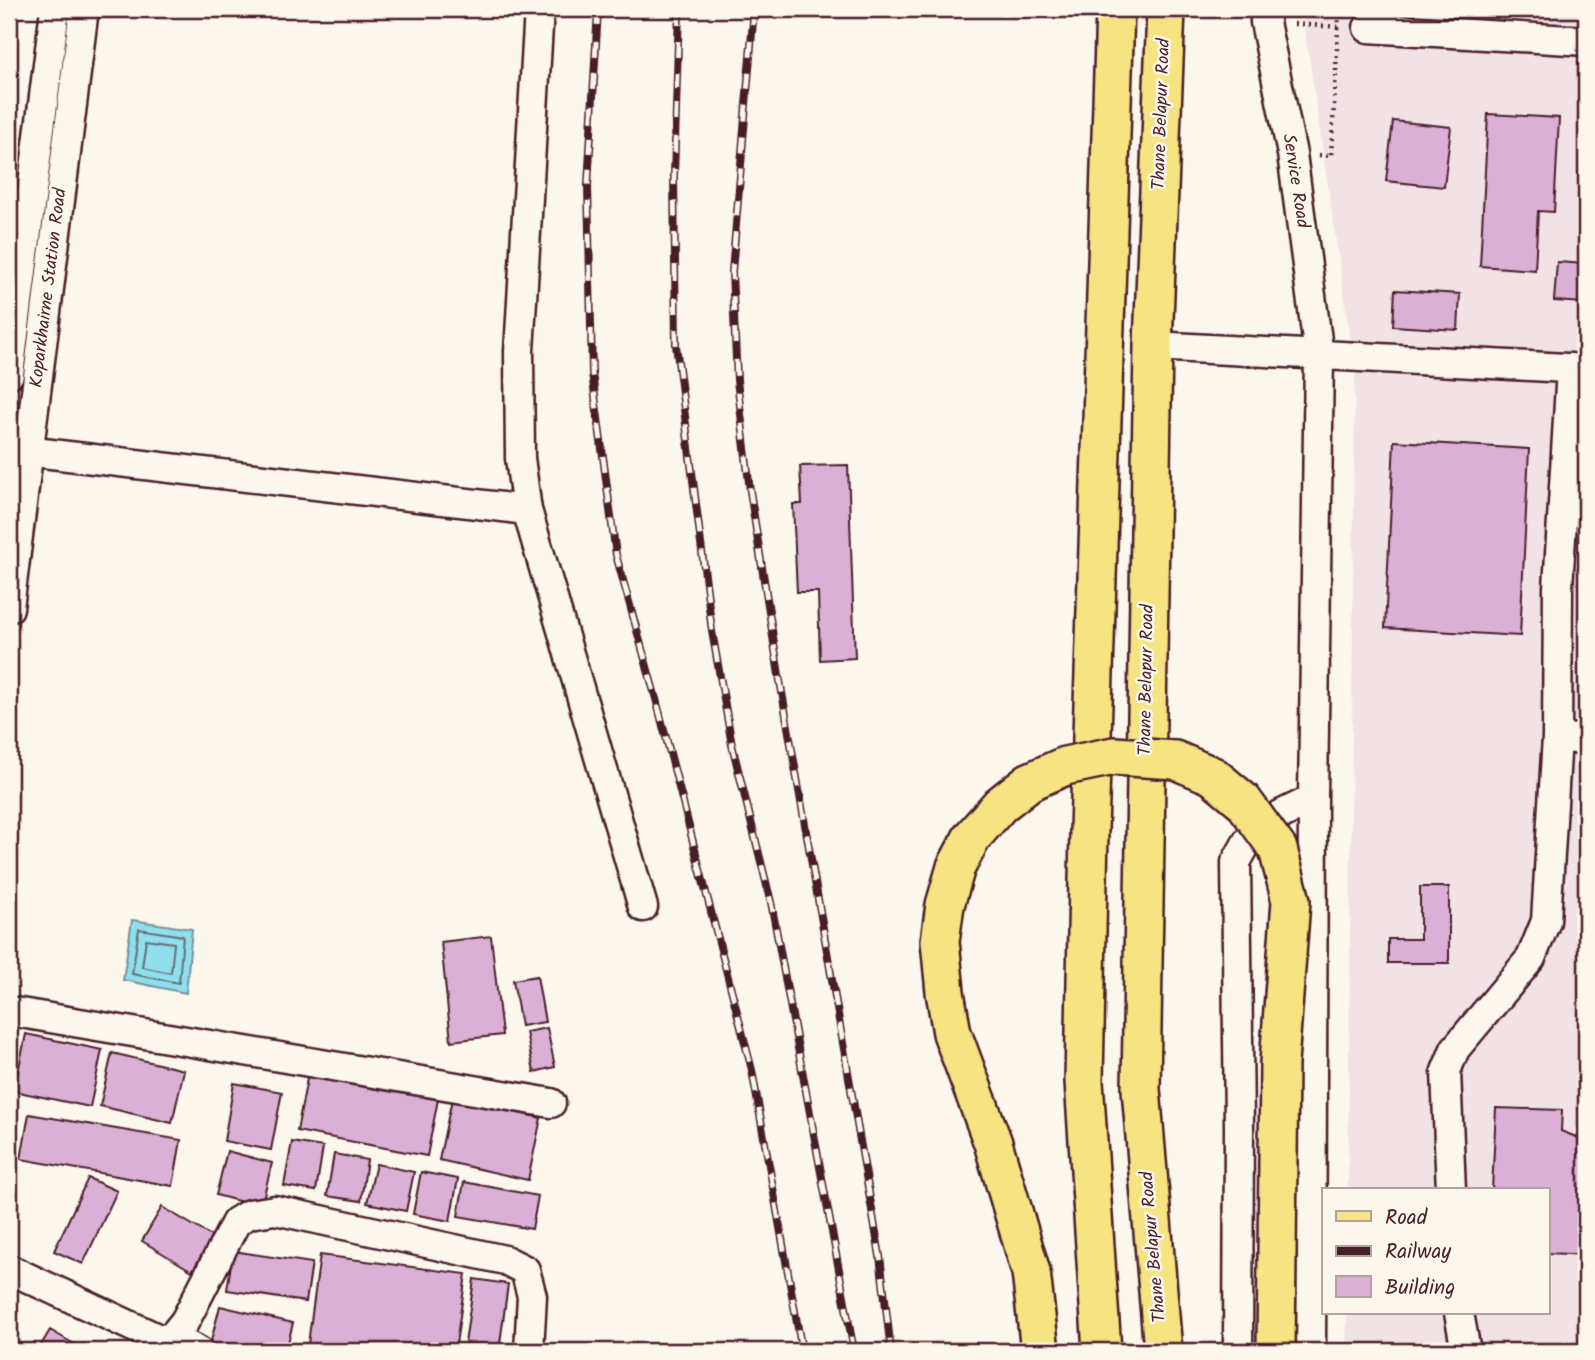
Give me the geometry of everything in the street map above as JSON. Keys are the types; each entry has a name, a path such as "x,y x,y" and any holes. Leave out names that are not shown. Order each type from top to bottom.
{"main road":[{"path":"1102,1351 1084,1080 1088,831 1115,9"},
{"name":"Thane Belapur Road","path":"1163,1351 1141,1089 1153,346 1166,9"},
{"path":"1040,1351 1031,1272 993,1143 952,1033 940,941 945,905 956,867 972,836 1000,805 1029,782 1065,766 1114,756 1175,760 1213,776 1243,802 1278,849 1291,901 1279,1063 1276,1351"}],"street":[{"path":"539,9 519,352 520,458 527,510 643,907"},
{"name":"Koparkhairne Station Road","path":"9,374 70,10"},
{"name":"Koparkhairne Station Road","path":"9,608 19,450 70,10"},
{"name":"Service Road","path":"1265,15 1292,154 1319,355 1313,799 1311,1351"},
{"path":"1368,28 1586,41"},
{"path":"1153,346 1579,368 1558,588 1558,737 1546,921 1531,958 1455,1049 1446,1071 1451,1188"},
{"path":"19,450 527,510"},
{"path":"1558,737 1586,740"},
{"path":"1238,1351 1236,862 1249,839 1282,814 1313,799"},
{"path":"9,1011 551,1102"},
{"path":"9,1269 159,1339 172,1336 185,1321 236,1222 249,1214 275,1210 505,1260 525,1270 532,1296 529,1351"},
{"path":"1459,1314 1466,1351"},
{"path":"172,1336 198,1351"}],"path":[{"path":"1331,156 1339,9"},
{"path":"1265,15 1368,28"}],"shaded area":[{"path":"1302,9 1586,9 1586,1351 1346,1351 1347,1314 1550,1314 1550,1188 1348,1188 1355,370"}],"water":[{"path":"132,920 192,929 186,993 123,980"}],"building":[{"path":"1488,114 1559,118 1554,212 1538,211 1535,270 1480,266"},
{"path":"1393,121 1451,127 1444,187 1386,181"},
{"path":"1557,262 1586,264 1584,303 1554,301"},
{"path":"1395,290 1460,294 1458,330 1393,326"},
{"path":"1394,441 1529,449 1520,636 1385,628"},
{"path":"848,465 855,658 820,660 818,592 797,592 793,504 802,504 800,466"},
{"path":"1420,887 1449,887 1449,963 1388,963 1388,939 1420,939"},
{"path":"491,936 502,1035 451,1041 441,942"},
{"path":"537,976 545,1022 521,1026 513,980"},
{"path":"547,1028 555,1067 534,1072 526,1032"},
{"path":"26,1034 102,1050 90,1107 14,1091"},
{"path":"112,1053 184,1070 172,1123 100,1106"},
{"path":"309,1068 439,1094 427,1156 297,1131"},
{"path":"234,1083 282,1092 271,1150 224,1141"},
{"path":"452,1099 541,1118 528,1180 439,1160"},
{"path":"1496,1108 1562,1110 1561,1131 1586,1141 1586,1255 1550,1253 1550,1188 1492,1188"},
{"path":"29,1114 181,1140 173,1186 21,1159"},
{"path":"292,1142 323,1147 316,1191 284,1186"},
{"path":"227,1151 272,1163 261,1207 216,1195"},
{"path":"334,1154 367,1160 361,1201 327,1196"},
{"path":"376,1164 414,1172 406,1211 367,1203"},
{"path":"421,1172 458,1179 450,1221 413,1214"},
{"path":"88,1178 117,1191 83,1264 54,1251"},
{"path":"464,1182 538,1196 532,1229 458,1216"},
{"path":"162,1207 213,1237 192,1271 142,1241"},
{"path":"233,1251 312,1263 306,1302 227,1290"},
{"path":"320,1255 466,1274 455,1351 307,1351"},
{"path":"474,1279 508,1284 499,1351 464,1351"},
{"path":"220,1306 293,1323 286,1351 237,1351 210,1345"},
{"path":"50,1330 86,1351 46,1351 40,1347"}],"railway":[{"path":"598,9 588,185 592,373 616,555 752,1070 802,1351"},
{"path":"679,9 674,176 676,345 712,631 732,745 771,902 854,1351"},
{"path":"754,9 732,272 737,380 750,491 779,675 880,1256 891,1351"}]}
